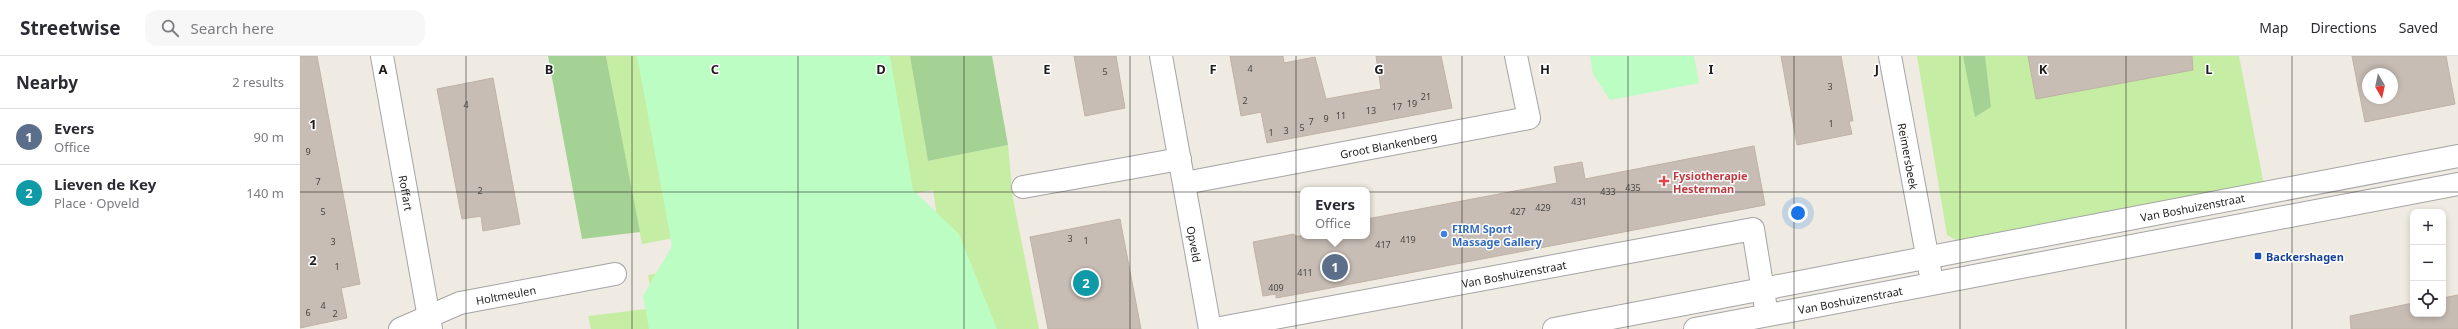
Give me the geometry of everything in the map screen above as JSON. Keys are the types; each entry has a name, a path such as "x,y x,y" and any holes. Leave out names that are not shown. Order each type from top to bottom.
{"street":[{"name":"Roffart","path":"382,56 430,323"},
{"name":"Opveld","path":"1161,56 1210,329"},
{"name":"Groot Blankenberg","path":"1185,183 1529,118 1516,56"},
{"name":"Reimersbeek","path":"1890,56 1928,257"},
{"name":"Van Boshuizenstraat","path":"1554,329 2458,156"},
{"path":"1023,188 1180,159"},
{"name":"Van Boshuizenstraat","path":"1695,329 1768,322 1932,284 2458,184"},
{"name":"Van Boshuizenstraat","path":"1216,329 1753,229 1768,322"},
{"path":"1928,257 1932,284"},
{"name":"Holtmeulen","path":"400,329 430,323 460,303 615,274"}],"green space":[{"path":"548,56 606,56 640,232 582,239"},
{"path":"606,56 910,56 928,161 1008,145 1013,199 1039,329 591,329 588,316 654,308 648,275 938,224 933,190 642,244"},
{"path":"637,56 890,56 913,190 959,234 997,329 649,329 643,296 672,246"},
{"path":"910,56 992,56 1008,145 928,161"},
{"path":"1590,56 1694,56 1699,83 1610,100 1593,74"},
{"path":"1917,56 2239,56 2264,185 1960,242 1947,235"},
{"path":"1963,56 1985,56 1991,107 1975,117"}],"building":[{"path":"300,56 317,56 360,284 341,288 347,318 300,328"},
{"path":"1074,56 1116,56 1125,108 1085,116"},
{"path":"1230,56 1283,56 1284,63 1315,57 1326,99 1381,89 1376,56 1441,56 1452,108 1267,143 1261,112 1241,116"},
{"path":"1781,56 1841,56 1853,121 1849,121 1852,134 1797,145"},
{"path":"2028,56 2192,56 2193,70 2036,99"},
{"path":"2352,56 2446,56 2455,104 2365,122"},
{"path":"493,78 520,224 483,231 481,216 462,219 437,89"},
{"path":"1754,146 1765,205 1304,293 1276,298 1276,294 1263,296 1253,242 1294,234 1295,236 1300,236 1300,239 1370,239 1370,218 1557,183 1554,167 1582,162 1585,179"},
{"path":"1120,219 1141,329 1048,329 1030,237"},
{"path":"2458,295 2458,329 2351,329 2350,316 2410,304 2410,317 2446,317 2446,297"}],"place":[{"name":"Fysiotherapie Hesterman","path":"1664,181"},
{"name":"FIRM Sport Massage Gallery","path":"1444,234"},
{"name":"Backershagen","path":"2258,256"},
{"name":"Evers","path":"1335,267"},
{"name":"Lieven de Key","path":"1086,283"}]}
